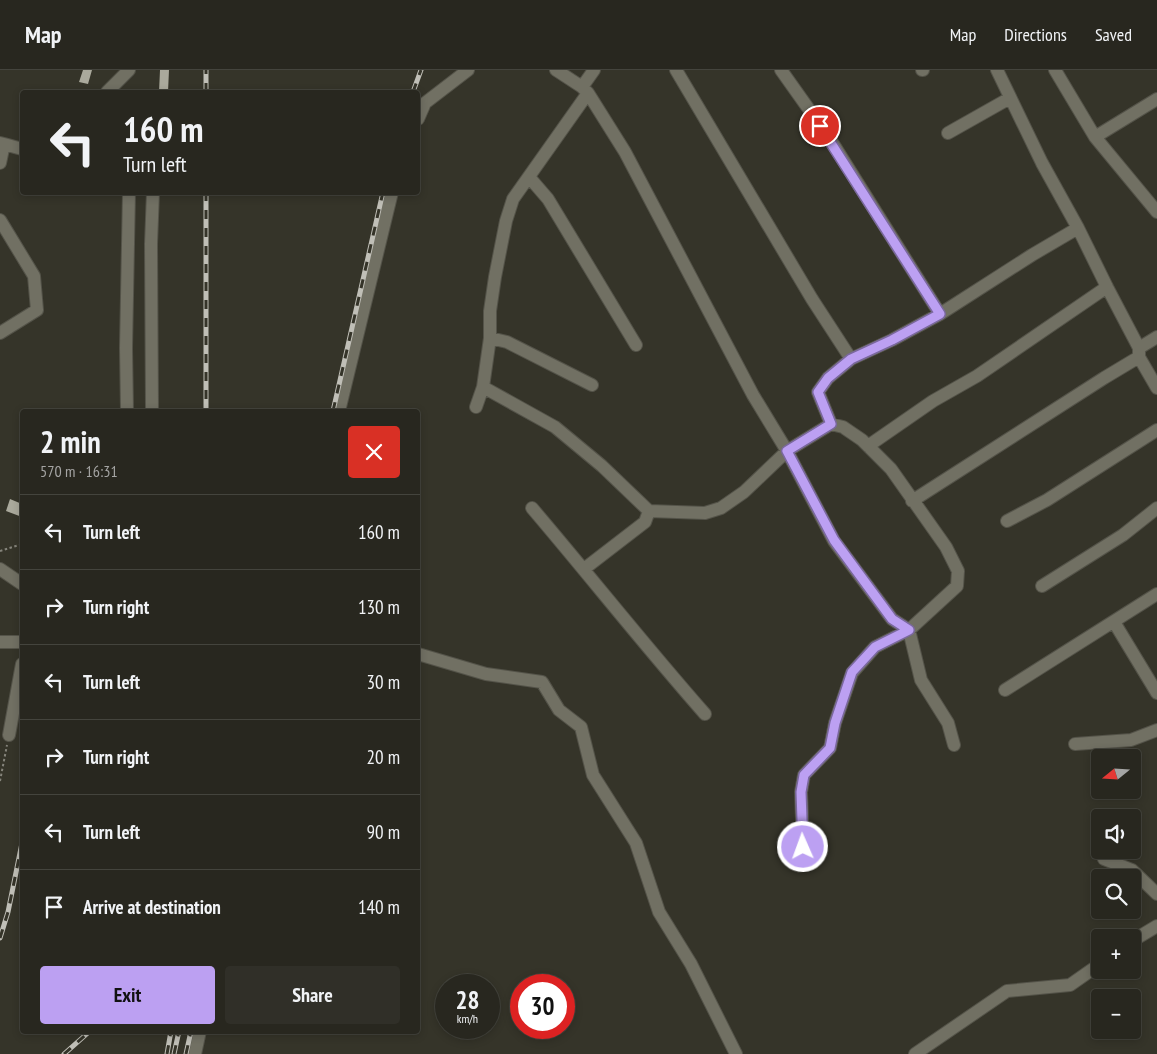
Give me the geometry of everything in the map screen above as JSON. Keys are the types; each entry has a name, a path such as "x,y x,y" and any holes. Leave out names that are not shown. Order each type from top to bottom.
{"street":[{"path":"109,90 129,70"},
{"path":"420,114 425,103 468,70"},
{"path":"556,70 585,90 625,152 754,395 787,451 834,540 892,619 909,630 921,680 948,724 954,745"},
{"path":"476,407 483,387 490,338 490,311 506,220 513,199 585,90 594,70"},
{"path":"676,70 812,298 851,359"},
{"path":"781,70 830,139 940,314"},
{"path":"997,70 1042,163 1078,228 1157,388"},
{"path":"1055,70 1095,137 1157,212"},
{"path":"948,133 1010,98"},
{"path":"1095,137 1157,99"},
{"path":"0,163 2,144 20,148"},
{"path":"529,177 548,199 636,344"},
{"path":"127,409 126,348 129,195"},
{"path":"152,409 151,244 153,195"},
{"path":"339,409 391,195"},
{"path":"0,220 34,276 37,310 0,333"},
{"path":"831,424 818,392 828,378 851,359 892,340 940,314 1078,228"},
{"path":"868,446 933,402 977,376 1107,287"},
{"path":"912,501 1104,378 1139,353 1157,337"},
{"path":"490,338 507,342 592,385"},
{"path":"483,387 555,427 602,466 649,511 705,513 721,508 744,492 787,451 831,424 843,427 868,446 891,470 946,547 958,571 957,586 909,630 875,647 852,672 835,723 830,748 804,775 801,792 803,847"},
{"path":"1007,521 1047,500 1157,430"},
{"path":"532,508 655,657 705,714"},
{"path":"1042,586 1123,535 1157,508"},
{"path":"584,569 645,522 649,511"},
{"path":"0,569 20,583"},
{"path":"1005,690 1157,594"},
{"path":"1114,622 1157,693"},
{"path":"0,642 20,642"},
{"path":"420,655 486,674 542,682 559,710 581,728 593,775 636,843 659,912 691,964 736,1054"},
{"path":"9,736 20,675"},
{"path":"1076,744 1131,740 1157,730"},
{"path":"1104,859 1132,870 1157,894"},
{"path":"1141,936 1157,926"},
{"path":"915,1054 1008,991 1070,985 1091,970"},
{"path":"195,1054 199,1034"}],"path":[{"path":"0,551 20,545"},
{"path":"0,781 9,736"}],"building":[{"path":"83,70 92,70 88,84 79,82"},
{"path":"160,70 169,70 168,90 159,90"},
{"path":"10,499 20,503 20,516 6,511"}],"railway":[{"path":"206,70 206,90"},
{"path":"414,90 421,70"},
{"path":"206,195 206,409"},
{"path":"333,409 382,195"},
{"path":"0,938 8,912 20,853"},
{"path":"64,1054 87,1034"},
{"path":"167,1054 170,1034"},
{"path":"174,1054 178,1034"},
{"path":"186,1054 190,1034"}],"route":[{"path":"803,847 801,792 804,775 830,748 835,723 852,672 875,647 909,630 892,619 834,540 787,451 831,424 818,392 828,378 851,359 892,340 940,314 820,126"}]}
